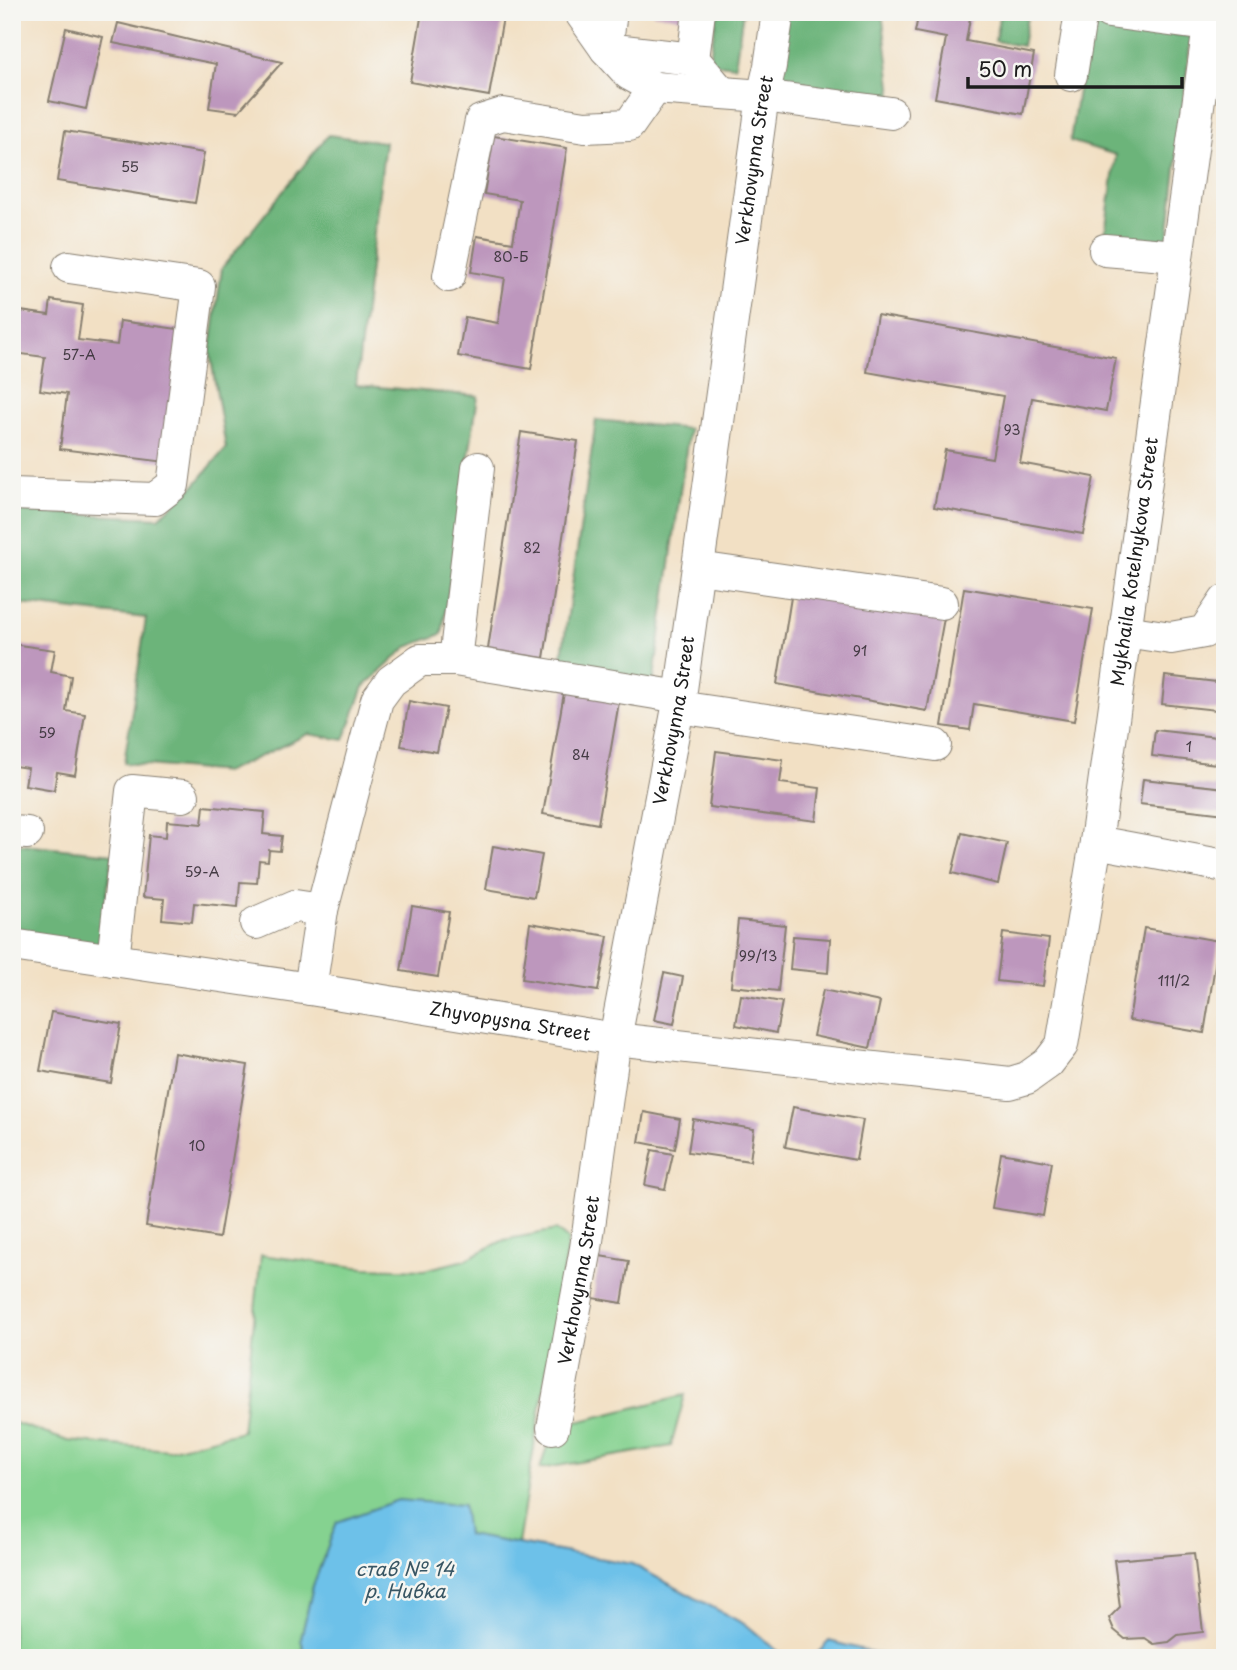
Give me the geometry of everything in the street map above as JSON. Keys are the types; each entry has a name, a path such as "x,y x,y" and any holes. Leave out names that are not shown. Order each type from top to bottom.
{"street":[{"path":"580,12 606,49 629,74 656,88 763,96 891,113"},
{"path":"606,49 611,12"},
{"path":"693,59 699,12"},
{"name":"Verkhovynna Street","path":"553,1428 586,1248 615,1039 679,702 763,96 778,12"},
{"path":"1071,75 1081,12"},
{"path":"1109,12 1200,24 1211,18"},
{"name":"Mykhaila Kotelnykova Street","path":"1010,1083 1027,1078 1048,1063 1062,1045 1096,842 1211,18"},
{"path":"606,49 693,59 721,92"},
{"path":"449,276 481,121 503,114 585,127 629,125 656,88"},
{"path":"1105,250 1177,256"},
{"path":"12,494 155,499 173,485 199,286 69,267"},
{"path":"455,660 478,468"},
{"path":"698,568 942,603"},
{"path":"1125,631 1171,638 1214,633 1225,601"},
{"path":"310,989 322,910 377,701 391,681 420,660 455,660 679,702 936,745"},
{"path":"113,960 132,791 183,796"},
{"path":"1096,842 1225,866"},
{"path":"256,923 295,906 322,910"},
{"name":"Zhyvopysna Street","path":"12,944 615,1039 1010,1083"}],"green space":[{"path":"717,12 743,12 735,66 709,63"},
{"path":"785,12 882,12 893,103 775,88"},
{"path":"1000,12 1028,12 1022,46 995,41"},
{"path":"1088,26 1191,36 1168,239 1104,240 1116,155 1070,141"},
{"path":"328,135 385,142 356,385 478,396 442,634 407,647 364,687 344,740 308,734 226,772 124,763 146,618 12,603 12,511 159,518 194,486 226,448 210,353 222,268"},
{"path":"596,420 689,429 653,685 560,669"},
{"path":"12,844 113,854 99,946 12,933"},
{"path":"556,1230 568,1240 518,1544 467,1535 337,1522 313,1586 301,1639 306,1658 12,1658 12,1422 68,1441 169,1450 242,1431 261,1255 364,1268 424,1270 465,1260 504,1240"},
{"path":"685,1395 671,1446 540,1469 553,1428"}],"water":[{"name":"став № 14 р. Нивка","path":"398,1500 463,1505 467,1535 632,1564 748,1626 780,1653 805,1658 306,1658 301,1639 313,1586 337,1522"},
{"path":"829,1641 895,1658 813,1658"}],"building":[{"path":"422,12 504,12 489,96 410,82"},
{"path":"653,12 688,12 687,19"},
{"path":"919,12 971,12 966,41 1034,54 1023,114 935,98 946,38 915,32"},
{"path":"118,23 282,62 238,112 209,108 216,64 113,43"},
{"path":"66,28 103,37 86,109 49,101"},
{"path":"65,131 204,153 195,203 57,181"},
{"path":"494,136 567,148 531,369 458,356 465,317 498,323 505,278 471,272 477,236 513,242 520,200 484,194"},
{"path":"51,300 83,305 78,340 117,345 120,321 192,331 174,463 60,449 67,394 40,390 45,357 14,353 20,311 49,315"},
{"path":"877,315 1116,358 1106,411 1032,398 1020,463 1094,477 1083,534 934,507 945,450 992,458 1003,396 867,372"},
{"path":"521,432 578,441 544,658 488,649"},
{"path":"964,588 1093,609 1074,721 974,704 970,730 942,726"},
{"path":"792,591 944,618 927,711 777,684"},
{"path":"12,644 55,650 51,672 71,676 66,711 85,714 75,775 57,772 54,790 25,785 28,768 14,766 16,752 12,752"},
{"path":"1165,676 1225,683 1225,711 1162,704"},
{"path":"565,687 620,696 598,824 543,814"},
{"path":"409,701 446,708 437,752 401,746"},
{"path":"1155,730 1225,738 1225,765 1152,756"},
{"path":"716,751 783,760 780,783 820,788 816,821 709,807"},
{"path":"1143,779 1225,788 1225,814 1140,804"},
{"path":"204,806 265,812 263,834 282,836 280,851 269,850 268,861 259,860 257,883 240,882 238,907 194,903 192,922 162,919 164,899 143,897 149,835 166,837 167,821 202,824"},
{"path":"962,833 1007,843 998,884 952,873"},
{"path":"493,846 542,855 534,897 486,889"},
{"path":"412,906 449,912 438,977 401,971"},
{"path":"738,920 785,925 778,991 731,986"},
{"path":"530,923 608,936 598,991 522,979"},
{"path":"1144,928 1219,941 1204,1033 1129,1020"},
{"path":"1003,933 1049,939 1043,986 997,981"},
{"path":"793,936 830,939 828,973 790,969"},
{"path":"664,973 683,977 674,1024 654,1020"},
{"path":"823,990 880,1002 870,1048 813,1036"},
{"path":"741,995 782,1002 776,1033 736,1025"},
{"path":"51,1012 121,1024 111,1083 40,1071"},
{"path":"174,1053 248,1065 219,1238 146,1226"},
{"path":"793,1107 863,1120 856,1160 785,1147"},
{"path":"644,1112 680,1119 675,1149 639,1142"},
{"path":"693,1119 754,1129 750,1161 688,1152"},
{"path":"652,1150 673,1154 665,1189 645,1185"},
{"path":"1001,1153 1052,1162 1043,1216 992,1208"},
{"path":"600,1256 629,1261 622,1303 593,1298"},
{"path":"1194,1553 1203,1632 1178,1635 1169,1642 1154,1644 1145,1638 1125,1639 1114,1630 1109,1618 1120,1607 1114,1560"}]}
